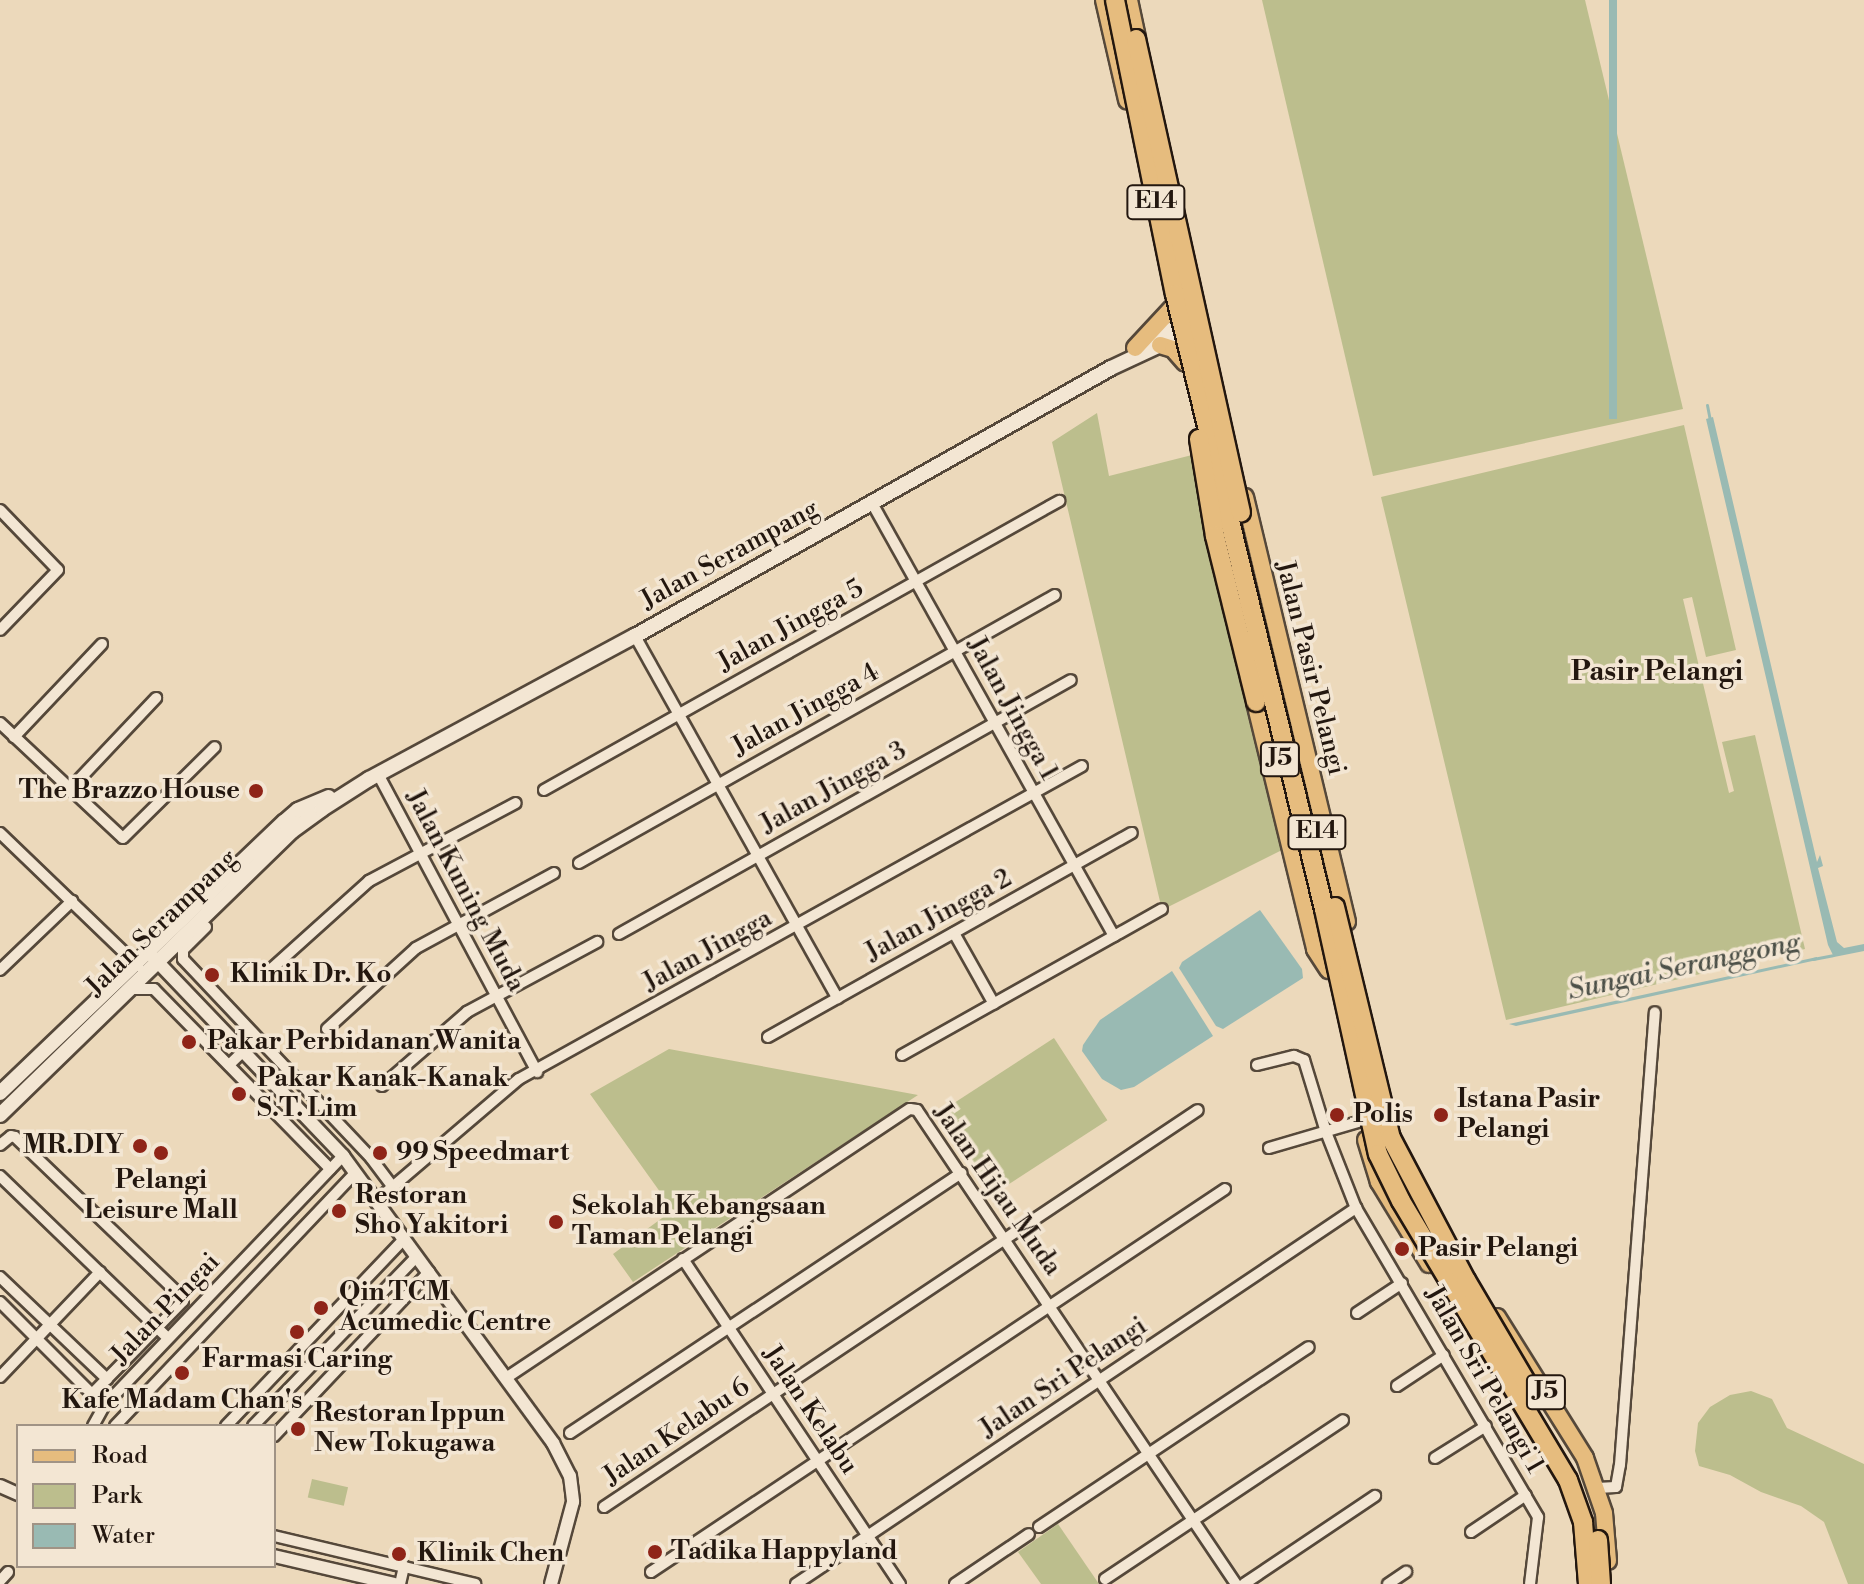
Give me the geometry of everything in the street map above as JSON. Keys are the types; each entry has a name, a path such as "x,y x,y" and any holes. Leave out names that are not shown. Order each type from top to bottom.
{"highway":[{"name":"E14","path":"1115,0 1201,404 1324,909 1378,1154 1401,1201 1568,1480 1583,1522 1588,1584"},
{"name":"E14","path":"1130,0 1211,381 1385,1121 1401,1161 1581,1480 1598,1540 1601,1584"},
{"path":"1201,404 1199,435 1215,536 1316,949 1329,969"}],"main road":[{"name":"Jalan Pasir Pelangi","path":"1104,0 1172,308 1329,969 1371,1162 1388,1200 1529,1424 1565,1495 1573,1522 1580,1584"},
{"name":"Jalan Pasir Pelangi","path":"1130,0 1200,326 1226,419 1391,1112 1412,1174 1463,1263 1568,1426 1597,1488 1604,1513 1609,1584"},
{"path":"1135,348 1172,308"},
{"name":"Jalan Serampang","path":"1111,368 1135,348 1200,326"},
{"name":"Jalan Serampang","path":"0,1093 140,968 298,810 373,776 635,636 1111,368 1160,345 1178,332"},
{"path":"1160,345 1173,349 1185,363"},
{"name":"Jalan Serampang","path":"0,1115 128,989 140,968"},
{"path":"1565,1495 1597,1488"},
{"path":"1573,1522 1604,1513"}],"street":[{"name":"Jalan Jingga 5","path":"544,790 1059,501"},
{"name":"Jalan Jingga 1","path":"872,503 1114,936"},
{"path":"0,510 58,570 0,630"},
{"name":"Jalan Jingga 4","path":"579,863 1055,595"},
{"path":"635,636 837,998"},
{"path":"14,737 102,644"},
{"name":"Jalan Jingga 3","path":"619,934 1071,680"},
{"path":"71,788 156,698"},
{"path":"0,723 123,838 215,747"},
{"name":"Jalan Jingga","path":"376,1201 509,1085 1082,766"},
{"name":"Jalan Kuning Muda","path":"373,776 537,1072"},
{"path":"269,971 355,890 516,803"},
{"path":"0,833 140,968"},
{"name":"Jalan Jingga 2","path":"768,1037 1132,833"},
{"path":"327,1029 406,955 554,873"},
{"path":"0,970 72,901"},
{"path":"902,1055 1162,909"},
{"path":"206,927 183,950 183,959 325,1107 393,1187"},
{"path":"954,933 994,1004"},
{"path":"382,1086 450,1024 597,942"},
{"path":"152,956 312,1120 343,1156 553,1443 570,1476 573,1502 551,1584"},
{"path":"128,989 154,989 330,1169"},
{"path":"1597,1488 1616,1487 1620,1465 1655,1012"},
{"path":"229,1065 257,1038"},
{"name":"Jalan Sri Pelangi 1","path":"1257,1065 1294,1056 1304,1060 1326,1132 1356,1208 1538,1517 1530,1584"},
{"path":"312,1120 325,1107"},
{"name":"Jalan Hijau Muda","path":"506,1378 910,1109 925,1116 1236,1584"},
{"name":"Jalan Kelabu 6","path":"604,1507 1198,1110"},
{"path":"1269,1148 1391,1112"},
{"path":"0,1145 8,1137 15,1137 182,1297 92,1394"},
{"name":"Jalan Pingai","path":"94,1424 104,1406 343,1156"},
{"path":"117,1424 355,1173"},
{"path":"570,1433 961,1173"},
{"path":"0,1176 157,1327 177,1358"},
{"path":"651,1572 1225,1189"},
{"name":"Jalan Sri Pelangi","path":"796,1584 1356,1208"},
{"path":"228,1424 404,1239"},
{"path":"255,1424 417,1256"},
{"path":"245,1258 260,1273"},
{"name":"Jalan Kelabu","path":"683,1259 900,1584"},
{"path":"0,1377 100,1272"},
{"path":"276,1434 429,1272"},
{"path":"0,1277 107,1379"},
{"path":"1357,1313 1402,1283"},
{"path":"0,1302 104,1406"},
{"path":"318,1329 333,1343"},
{"path":"1039,1527 1309,1347"},
{"path":"1397,1386 1444,1355"},
{"path":"318,1358 334,1373"},
{"path":"1105,1579 1343,1420"},
{"path":"1435,1458 1486,1426"},
{"path":"1471,1532 1526,1495"},
{"path":"1244,1584 1375,1496"},
{"path":"559,1584 566,1533"},
{"path":"955,1584 1029,1534"},
{"path":"276,1536 475,1584"},
{"path":"276,1556 397,1584 404,1566"},
{"path":"1388,1584 1406,1572"}],"green space":[{"path":"1262,0 1585,0 1683,409 1373,476"},
{"path":"1097,413 1109,476 1196,454 1284,849 1162,910 1052,442"},
{"path":"1684,425 1736,650 1706,657 1692,597 1683,599 1729,793 1734,791 1722,742 1755,735 1805,949 1506,1020 1381,497"},
{"path":"1054,1038 1107,1120 992,1195 938,1113"},
{"path":"669,1049 918,1095 633,1282 613,1254 673,1210 590,1094"},
{"path":"1751,1391 1772,1399 1787,1428 1864,1464 1864,1584 1848,1584 1824,1522 1801,1506 1761,1492 1730,1475 1699,1466 1695,1451 1698,1423 1710,1407 1730,1395"},
{"path":"312,1479 348,1487 344,1506 308,1498"},
{"path":"1058,1524 1099,1584 1041,1584 1018,1552"}],"water":[{"path":"1609,0 1617,0 1617,419 1609,419"},
{"path":"1713,417 1817,862 1820,855 1823,866 1818,868 1837,942 1844,948 1864,944 1864,951 1834,957 1828,945 1706,419"},
{"path":"1260,910 1302,969 1303,978 1223,1029 1216,1026 1179,968 1182,962"},
{"path":"1817,957 1817,960 1516,1026 1509,1024"},
{"path":"1172,971 1213,1036 1134,1087 1121,1090 1102,1079 1082,1051 1083,1045 1100,1020"}],"waterway":[{"path":"1707,405 1710,421"},
{"name":"Sungai Seranggong","path":"1813,959 1833,955"}],"place":[{"name":"The Brazzo House","path":"256,791"},
{"name":"Klinik Dr. Ko","path":"212,975"},
{"name":"Pakar Perbidanan Wanita","path":"189,1042"},
{"name":"Pakar Kanak-Kanak S.T. Lim","path":"239,1094"},
{"name":"Polis","path":"1337,1115"},
{"name":"Istana Pasir Pelangi","path":"1441,1115"},
{"name":"MR.DIY","path":"140,1146"},
{"name":"Pelangi Leisure Mall","path":"161,1153"},
{"name":"99 Speedmart","path":"380,1153"},
{"name":"Restoran Sho Yakitori","path":"339,1211"},
{"name":"Sekolah Kebangsaan Taman Pelangi","path":"556,1222"},
{"name":"Pasir Pelangi","path":"1402,1249"},
{"name":"Qin TCM Acumedic Centre","path":"321,1308"},
{"name":"Farmasi Caring","path":"297,1332"},
{"name":"Kafe Madam Chan's","path":"182,1373"},
{"name":"Restoran Ippun New Tokugawa","path":"298,1429"},
{"name":"Tadika Happyland","path":"655,1552"},
{"name":"Klinik Chen","path":"399,1554"}],"district":[{"name":"Pasir Pelangi","path":"1657,672"}]}
